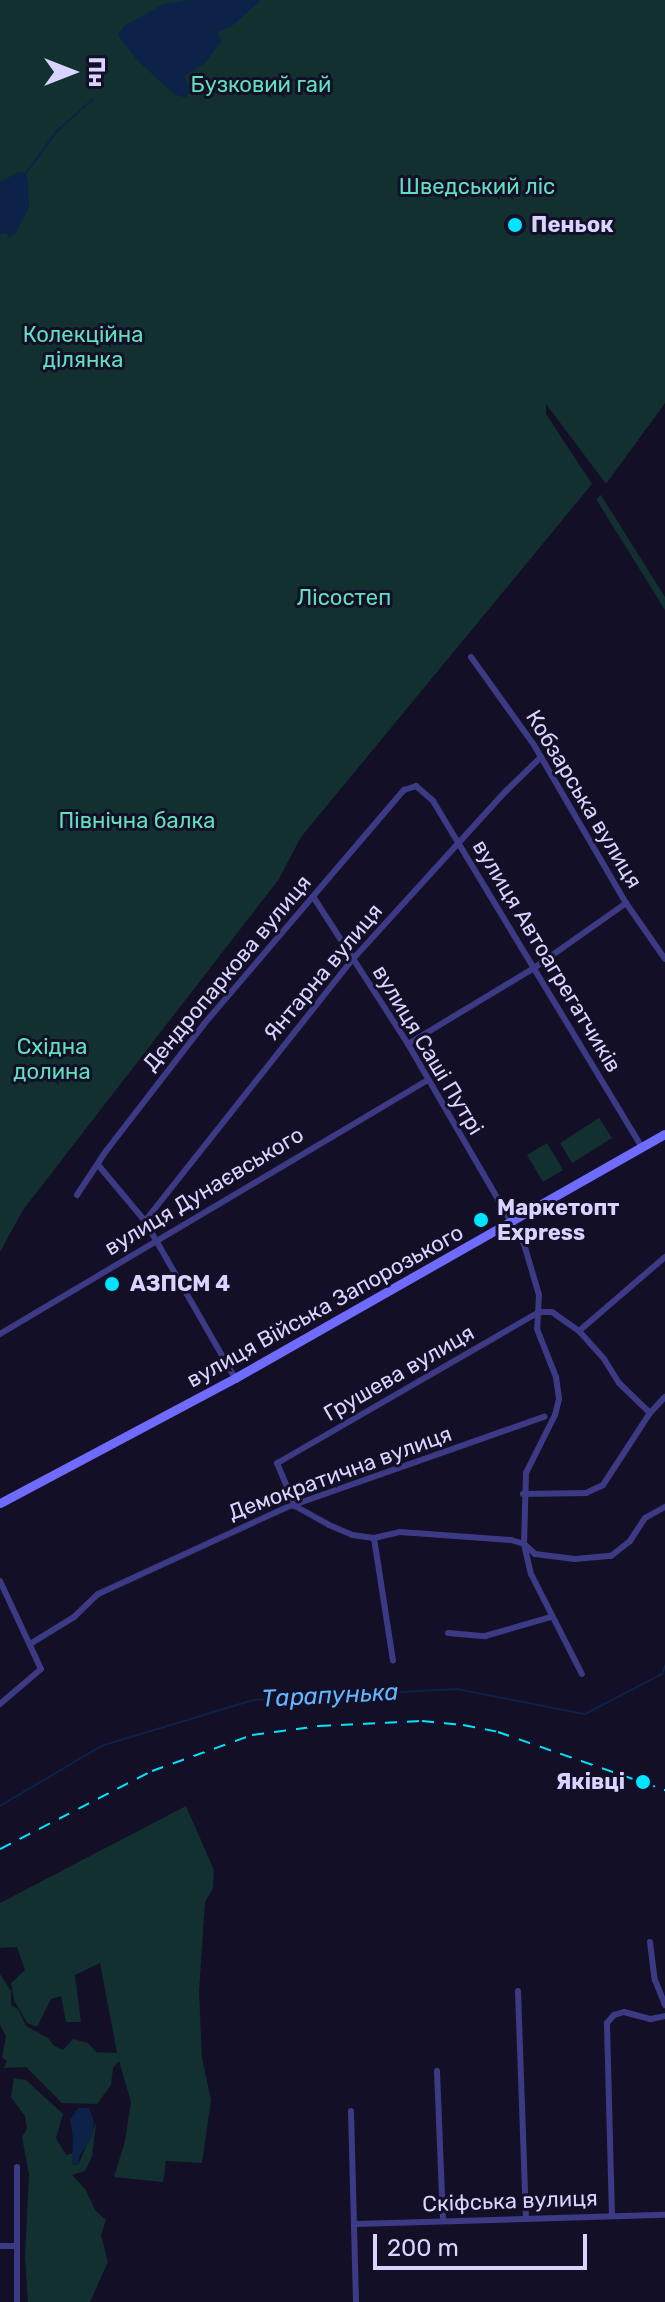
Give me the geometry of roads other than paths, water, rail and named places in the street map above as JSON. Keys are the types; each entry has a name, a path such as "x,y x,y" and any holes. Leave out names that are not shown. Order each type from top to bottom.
{"street":[{"name":"Кобзарська вулиця","path":"471,657 541,757 626,903 665,959"},
{"name":"Янтарна вулиця","path":"145,1221 352,960 506,791 541,757"},
{"name":"вулиця Автоагрегатчиків","path":"416,786 433,801 642,1148"},
{"name":"Дендропаркова вулиця","path":"77,1195 99,1166 106,1151 204,1024 404,790 416,786"},
{"name":"вулиця Саші Путрі","path":"314,898 408,1044 524,1244 539,1295 537,1329 556,1377 559,1399 555,1415 526,1473 523,1494 524,1544 531,1574 582,1674"},
{"path":"408,1044 534,968 626,903"},
{"name":"вулиця Дунаєвського","path":"0,1334 427,1080"},
{"name":"вулиця Війська Запорозького","path":"0,1503 235,1378 665,1134"},
{"path":"99,1166 145,1221 235,1378"},
{"path":"579,1331 665,1257"},
{"path":"539,1312 552,1312 579,1331 604,1359 619,1383 650,1413"},
{"name":"Грушева вулиця","path":"295,1506 277,1463 539,1312"},
{"path":"523,1494 586,1493 603,1485 650,1413 665,1397"},
{"name":"Демократична вулиця","path":"30,1644 74,1617 98,1594 295,1506 544,1417"},
{"path":"295,1506 352,1535 374,1538 400,1532 511,1540 524,1544 535,1554 575,1559 611,1556 630,1541 645,1518 665,1507"},
{"path":"374,1538 393,1661"},
{"path":"0,1581 41,1669 0,1704"},
{"path":"448,1633 485,1636 551,1617"},
{"path":"650,1942 655,1980 665,2005"},
{"path":"518,1991 526,2216"},
{"path":"612,2216 607,2023 614,2015 624,2012 651,2019 665,2016"},
{"path":"437,2071 443,2221"},
{"path":"351,2111 356,2302"},
{"path":"17,2167 17,2302"},
{"name":"Скіфська вулиця","path":"356,2224 526,2216 665,2215"},
{"path":"0,2246 17,2246"}],"water":[{"path":"188,0 261,0 232,26 218,32 221,42 205,63 184,76 191,90 186,98 174,94 137,60 118,35 124,26 164,4"},
{"path":"19,172 26,173 29,207 15,234 9,238 6,233 0,234 0,182"},
{"path":"78,2108 89,2108 94,2121 92,2137 80,2155 78,2165 72,2164 70,2120"}],"waterway":[{"path":"26,173 57,131 92,100"},
{"name":"Тарапунька","path":"0,1806 101,1746 253,1700 457,1689 585,1714 662,1674 665,1666"}],"railway":[{"path":"0,1849 152,1771 252,1735 319,1726 422,1721 463,1725 498,1732 665,1790"}],"place":[{"name":"Пеньок","path":"515,225"},
{"name":"Маркетопт Express","path":"481,1220"},
{"name":"АЗПСМ 4","path":"112,1284"},
{"name":"Яківці","path":"643,1782"}],"park label":[{"name":"Бузковий гай","path":"261,85"},
{"name":"Шведський ліс","path":"477,187"},
{"name":"Колекційна ділянка","path":"83,346"},
{"name":"Лісостеп","path":"344,598"},
{"name":"Північна балка","path":"137,821"},
{"name":"Східна долина","path":"52,1058"}]}
